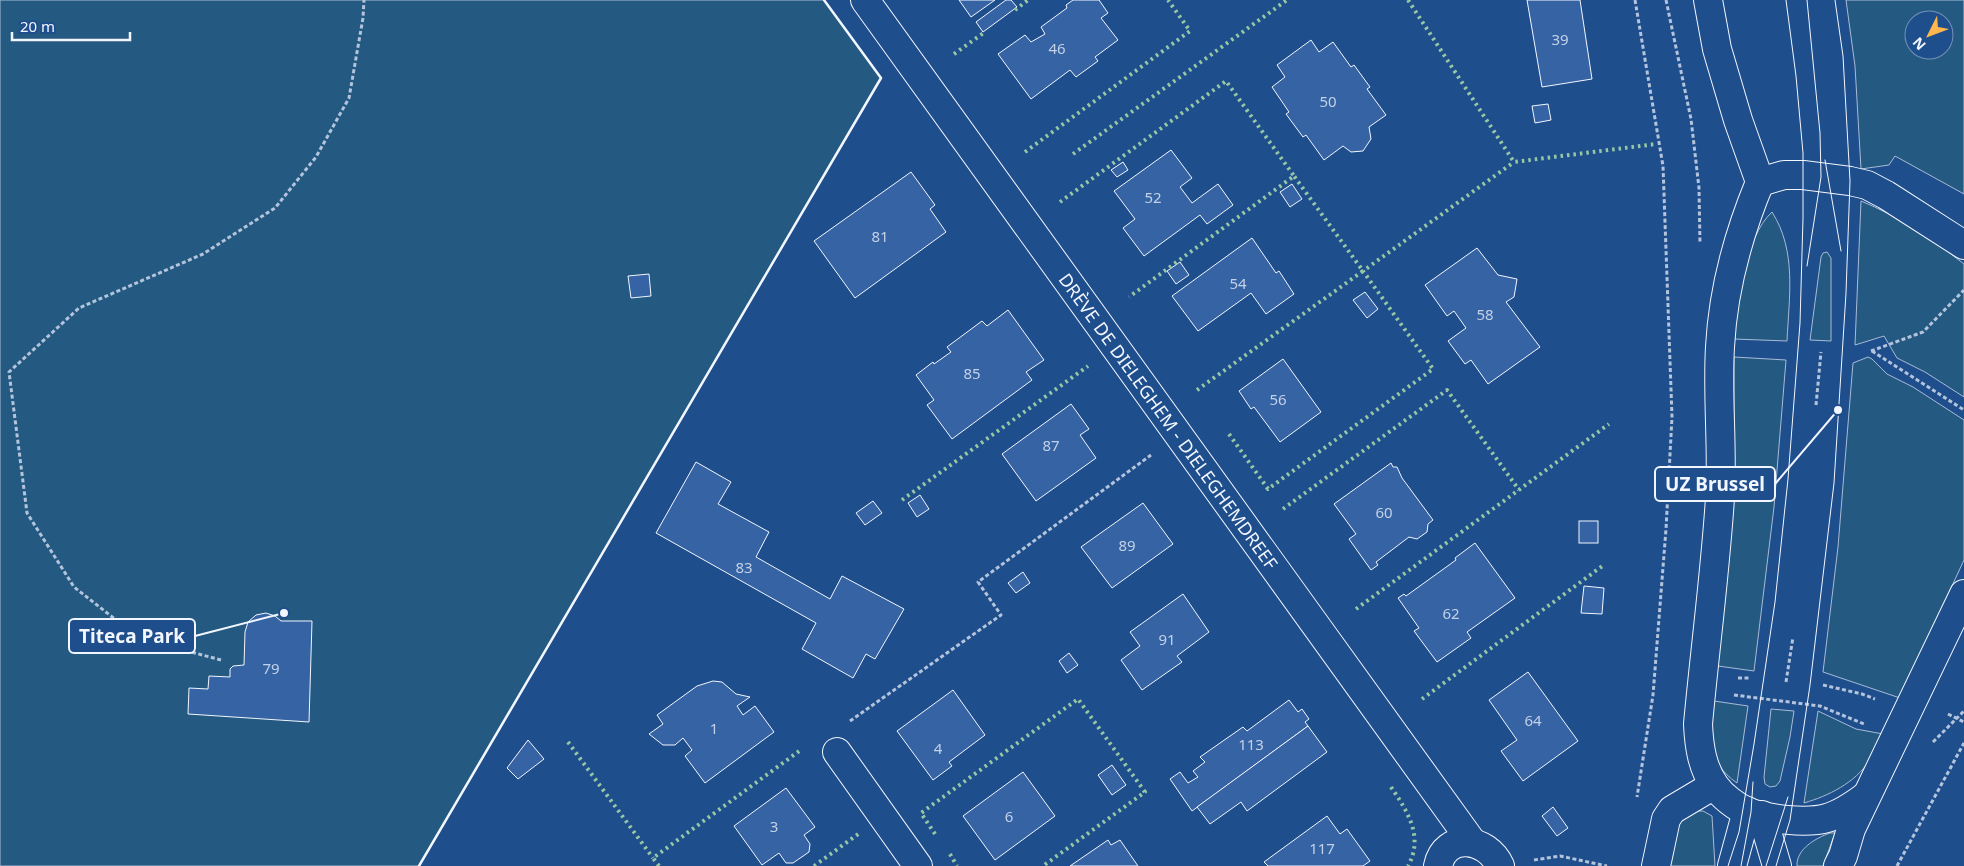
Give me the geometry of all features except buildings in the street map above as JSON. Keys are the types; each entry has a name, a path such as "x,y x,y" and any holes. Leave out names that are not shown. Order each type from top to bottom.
{"street":[{"name":"DRÈVE DE DIELEGHEM - DIELEGHEMDREEF","path":"865,0 1472,842 1489,850 1496,857 1500,866"},
{"path":"1708,0 1717,49 1738,120 1760,182 1746,215 1736,250 1728,283 1722,323 1720,348 1720,497 1708,637 1698,724 1699,746 1705,766 1714,785 1722,795 1765,816 1826,819 1846,810 1866,796"},
{"path":"1760,182 1784,175 1803,175 1867,185 1886,194 1964,245"},
{"path":"1838,866 1851,829 1866,796 1964,594"},
{"path":"837,752 918,866"},
{"path":"1656,866 1666,820 1672,810 1714,785"},
{"path":"1765,816 1775,863"},
{"path":"1732,866 1765,816"},
{"path":"1438,866 1444,853 1452,846 1462,842 1472,842"}],"path":[{"path":"221,660 139,638 74,587 27,514 9,372 79,308 203,254 275,208 316,157 349,98 363,18 364,0"},
{"path":"1635,0 1663,166 1672,417 1666,529 1653,695 1637,801"},
{"path":"1964,290 1924,332 1871,351 1964,410"},
{"path":"1816,405 1821,352"},
{"path":"837,752 826,738 1002,615 978,582 1179,434"},
{"path":"1786,682 1793,637"},
{"path":"1823,685 1862,694 1877,700"},
{"path":"1701,692 1820,706 1858,723 1896,734"},
{"path":"1948,714 1964,722"},
{"path":"1897,866 1964,743"},
{"path":"1500,866 1560,856 1607,866"}],"shaded area":[{"path":"0,0 824,0 881,78 419,866 0,866"},
{"path":"1846,0 1964,0 1964,194 1895,156 1889,165 1861,169 1855,66"},
{"path":"1861,201 1914,229 1964,264 1964,397 1925,372 1897,358 1884,336 1855,345"},
{"path":"1772,212 1785,242 1790,275 1787,341 1734,339 1740,290 1749,254 1762,223"},
{"path":"1827,252 1831,258 1831,341 1810,340 1821,257 1823,253"},
{"path":"1734,357 1786,360 1774,507 1754,671 1718,666 1734,436"},
{"path":"1868,357 1887,374 1913,387 1964,420 1964,560 1900,698 1823,672 1838,547 1853,363"},
{"path":"1714,701 1748,706 1737,783 1727,775 1715,757 1711,736"},
{"path":"1771,709 1794,711 1780,781 1776,786 1770,787 1765,784 1764,777"},
{"path":"1818,711 1856,729 1883,734 1869,761 1856,776 1840,788 1804,803"},
{"path":"1693,811 1703,811 1712,816 1715,866 1667,866 1676,823"},
{"path":"1830,833 1835,833 1823,866 1797,866 1803,849 1813,841"}],"tram line":[{"path":"1728,866 1739,832 1775,602 1788,479 1800,323 1803,153 1796,76 1786,0"},
{"path":"1807,0 1820,133 1821,177 1807,266"},
{"path":"1776,866 1790,820 1810,685 1834,483 1846,293 1850,181 1843,56 1835,0"},
{"path":"1825,160 1841,251"},
{"path":"1741,866 1751,812 1753,782"},
{"path":"1766,866 1788,797"}],"hedge":[{"path":"1015,10 1028,0"},
{"path":"1025,152 1190,31 1168,0"},
{"path":"1073,154 1287,0"},
{"path":"1408,0 1514,162 1656,144"},
{"path":"954,54 985,32"},
{"path":"1060,202 1226,81 1294,176 1129,297"},
{"path":"1229,434 1268,489 1433,369 1363,271 1514,162"},
{"path":"1197,390 1363,271 1294,176"},
{"path":"902,500 1088,366"},
{"path":"1283,509 1447,390 1519,490"},
{"path":"1356,609 1609,424"},
{"path":"1422,699 1605,564"},
{"path":"935,834 921,813 1078,699 1145,792 1043,866"},
{"path":"568,742 653,858"},
{"path":"659,866 653,858 802,749"},
{"path":"1391,787 1412,825 1414,845 1413,855 1408,866"},
{"path":"814,866 861,832"},
{"path":"950,854 957,866"}],"wall":[{"path":"419,866 881,78 824,0"}],"place":[{"name":"UZ Brussel","path":"1838,410"},
{"name":"Titeca Park","path":"284,613"}]}
